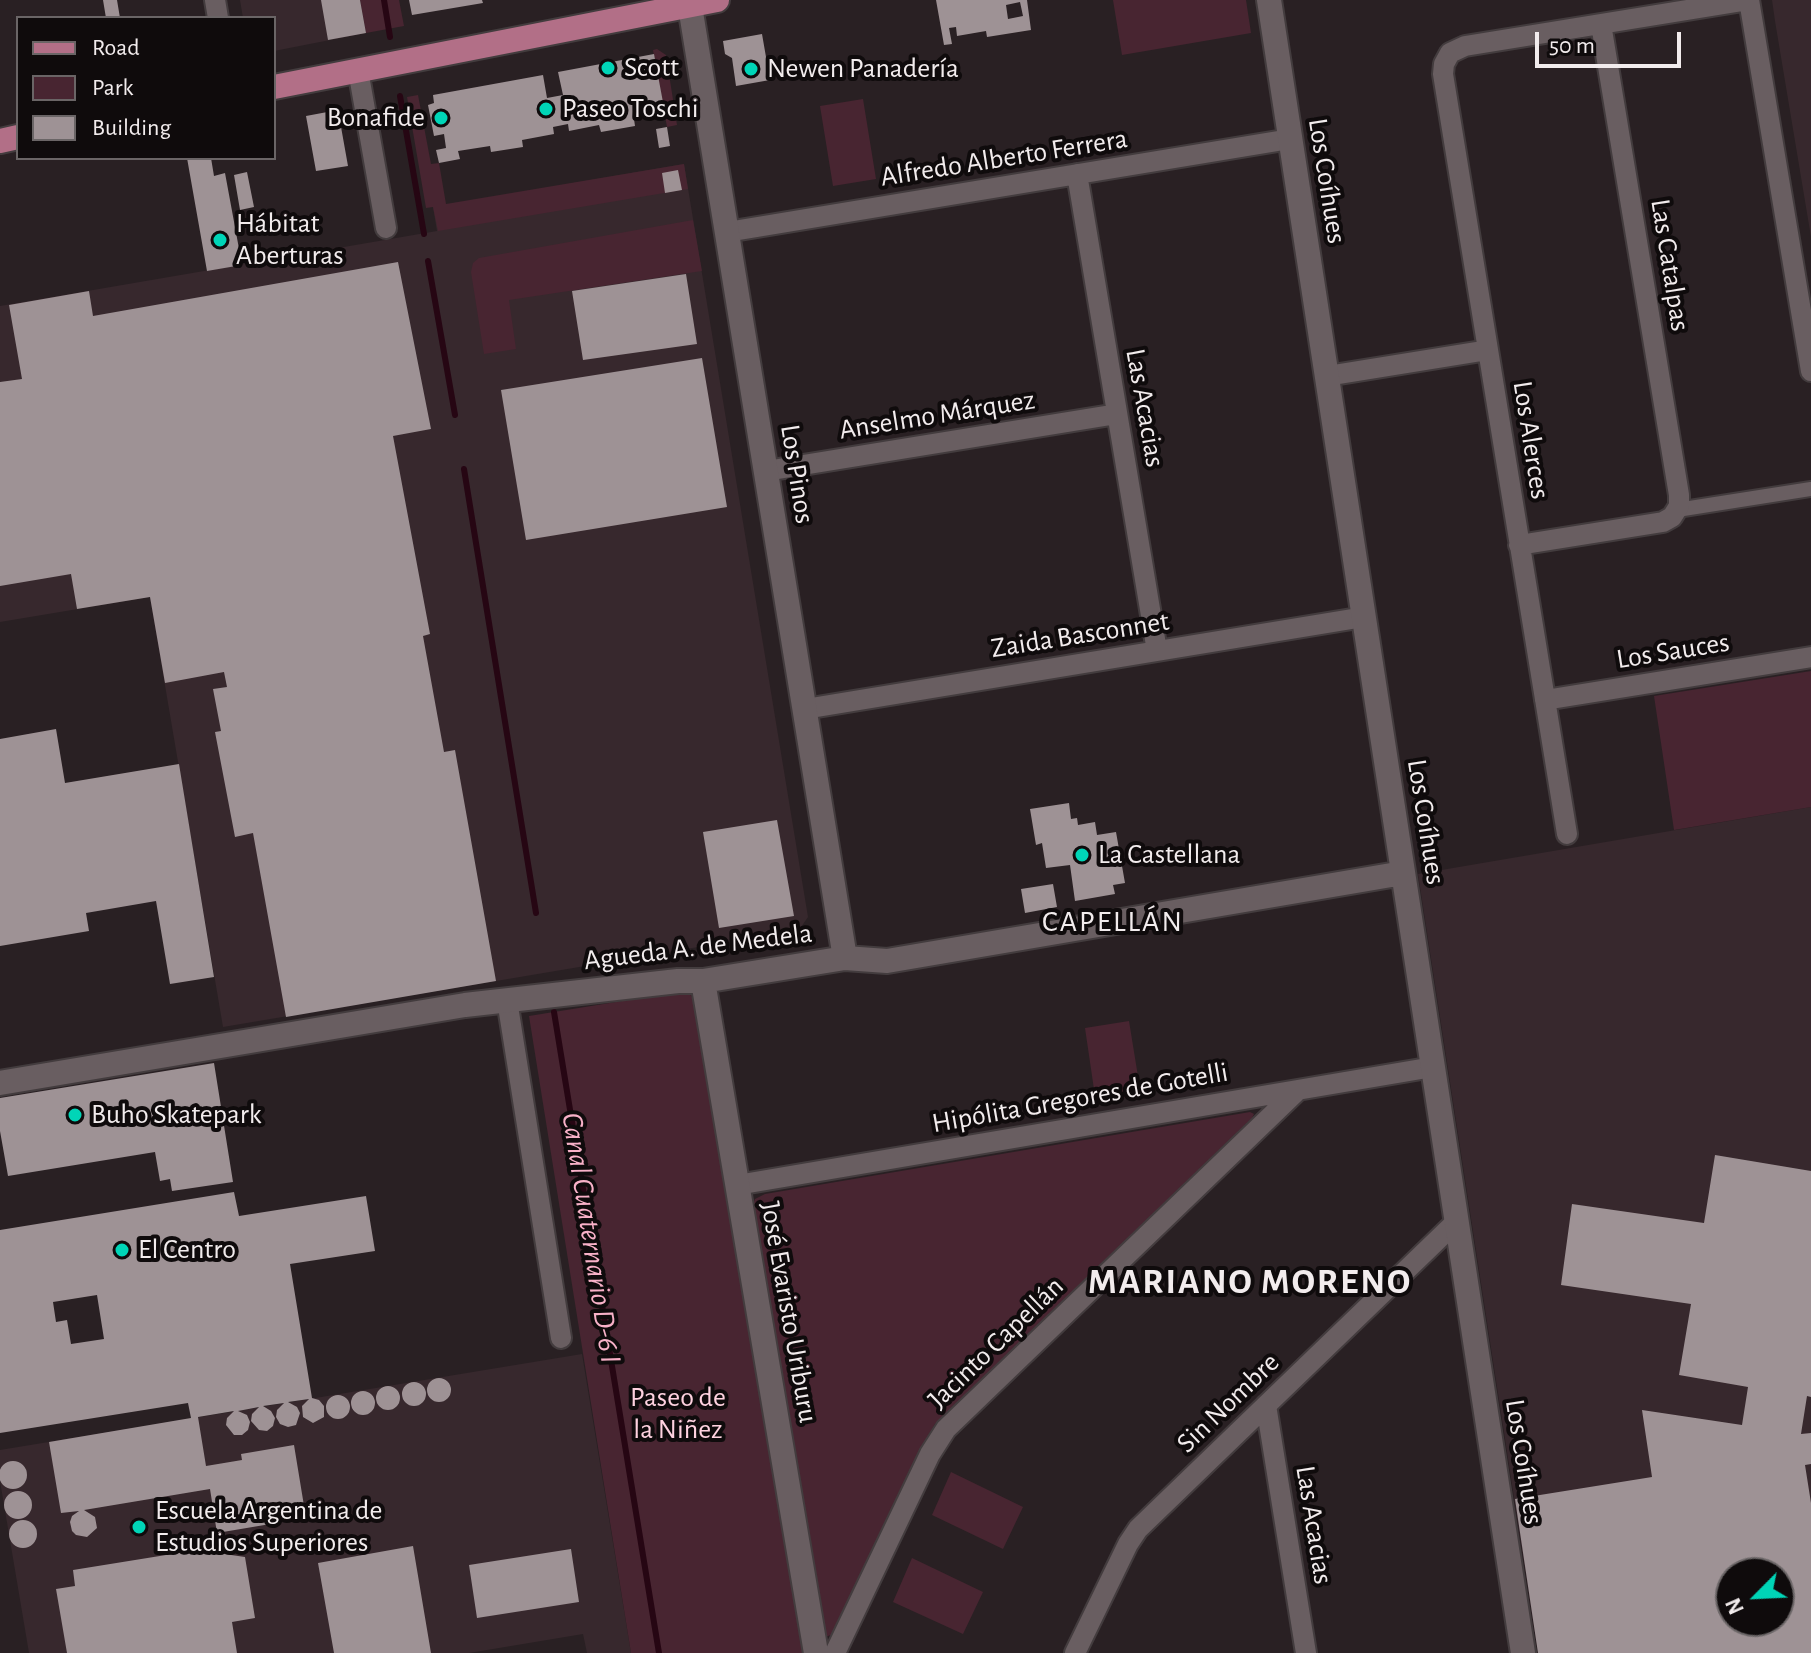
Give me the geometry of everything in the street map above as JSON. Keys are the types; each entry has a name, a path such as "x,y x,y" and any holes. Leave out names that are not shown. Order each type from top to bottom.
{"main road":[{"path":"276,87 717,0"}],"street":[{"name":"Los Coíhues","path":"1269,0 1523,1653"},
{"path":"1601,24 1749,0 1811,371"},
{"name":"Los Pinos","path":"690,3 845,958"},
{"name":"Los Alerces","path":"1567,834 1443,74 1447,56 1465,46 1601,24"},
{"name":"Las Catalpas","path":"1601,24 1679,495 1677,510"},
{"path":"358,70 386,228"},
{"name":"Alfredo Alberto Ferrera","path":"727,232 1290,139"},
{"name":"Las Acacias","path":"1077,174 1157,651"},
{"path":"1327,376 1488,350"},
{"name":"Anselmo Márquez","path":"766,471 1117,414"},
{"path":"1519,545 1663,522 1677,510 1696,501 1811,481"},
{"path":"1677,510 1811,489"},
{"name":"Zaida Basconnet","path":"805,709 1364,617"},
{"name":"Los Sauces","path":"1545,700 1811,657"},
{"name":"Agueda A. de Medela","path":"0,1083 455,1006 678,981 703,981 845,958 887,961 1403,873"},
{"name":"José Evaristo Uriburu","path":"703,981 816,1653"},
{"path":"507,1000 561,1338"},
{"name":"Hipólita Gregores de Gotelli","path":"737,1185 1433,1067"},
{"name":"Jacinto Capellán","path":"835,1653 930,1454 946,1429 1298,1090"},
{"name":"Sin Nombre","path":"1075,1653 1133,1536 1457,1221"},
{"name":"Las Acacias","path":"1266,1405 1306,1653"}],"shaded area":[{"path":"240,0 360,0 366,33 276,51 276,16 243,16"},
{"path":"1772,0 1811,0 1811,237 1775,21"},
{"path":"684,164 808,917 799,930 223,1027 150,597 0,622 0,306 437,231 433,207"},
{"path":"1811,807 1811,1653 1538,1653 1418,874"},
{"path":"582,1354 631,1653 587,1653 583,1634 469,1653 29,1653 0,1481 0,1450"}],"green space":[{"path":"360,0 399,0 404,26 366,33"},
{"path":"1113,0 1246,0 1251,33 1122,55"},
{"path":"653,50 666,55 677,125 667,127"},
{"path":"418,95 431,164 439,163 446,204 684,164 688,189 438,231 433,207 426,208 407,97"},
{"path":"863,99 876,179 833,186 820,106"},
{"path":"693,220 702,271 509,300 516,349 484,354 471,272 473,263 479,258"},
{"path":"1811,671 1811,807 1674,830 1654,696"},
{"name":"Paseo de la Niñez","path":"678,992 689,993 695,1001 804,1653 631,1653 529,1016"},
{"path":"1129,1021 1141,1095 1096,1103 1085,1028"},
{"path":"1250,1112 1254,1114 1252,1118 935,1424 831,1635 825,1637 752,1206 755,1199 765,1194"},
{"path":"951,1472 1023,1507 1003,1549 932,1515"},
{"path":"912,1558 983,1592 963,1634 893,1602"}],"building":[{"path":"103,0 117,0 120,16 106,16"},
{"path":"321,0 360,0 366,33 328,40"},
{"path":"409,0 482,0 483,3 412,15"},
{"path":"936,0 1027,0 1031,30 987,37 986,31 957,36 956,27 949,28 952,44 944,45","holes":["1020,2 1023,16 1008,19 1006,5"]},
{"name":"Newen Panadería","path":"762,34 770,80 736,86 732,58 725,54 723,41"},
{"name":"Paseo Toschi","path":"654,54 665,113 634,119 635,126 601,132 599,125 569,131 568,124 553,127 554,134 522,140 523,147 491,152 490,146 458,151 460,159 439,163 436,150 446,148 444,134 434,136 428,105 434,103 433,95 543,75 547,98 563,95 558,72"},
{"path":"338,110 348,166 316,171 306,116"},
{"path":"667,127 670,146 659,148 656,129"},
{"name":"Hábitat Aberturas","path":"187,160 211,160 214,176 225,173 242,265 207,271"},
{"path":"678,170 682,190 665,193 662,173"},
{"path":"247,172 254,207 240,210 234,175"},
{"path":"398,262 431,429 393,436 430,634 423,636 444,752 455,750 496,981 286,1017 253,833 235,837 215,732 221,731 213,689 227,687 224,672 165,683 150,597 77,609 71,574 0,586 0,382 22,379 9,305 89,291 93,316"},
{"path":"686,274 697,344 583,360 572,291"},
{"path":"702,358 727,507 526,540 501,390"},
{"path":"56,729 65,783 179,764 214,977 170,984 156,901 86,913 89,931 0,946 0,739"},
{"name":"La Castellana","path":"1069,803 1071,819 1077,818 1078,825 1095,822 1097,835 1116,832 1125,883 1113,885 1115,894 1075,901 1070,865 1046,868 1042,843 1036,845 1030,809"},
{"path":"777,820 794,916 719,928 703,832"},
{"path":"1053,884 1057,907 1025,913 1021,889"},
{"path":"214,1063 233,1182 172,1191 170,1179 160,1181 155,1152 8,1176 0,1131 0,1098"},
{"path":"1715,1155 1811,1171 1811,1397 1807,1396 1801,1434 1811,1433 1811,1464 1805,1465 1811,1503 1811,1653 1538,1653 1515,1499 1652,1477 1642,1410 1742,1425 1748,1387 1679,1375 1691,1304 1561,1285 1572,1204 1704,1223"},
{"path":"234,1192 239,1216 366,1196 375,1251 290,1264 312,1398 324,1406 324,1417 313,1423 303,1417 302,1406 309,1399 288,1402 300,1413 296,1425 288,1427 280,1424 276,1417 277,1410 284,1403 263,1406 275,1418 273,1426 267,1431 259,1430 251,1421 252,1414 259,1407 238,1411 247,1415 250,1422 248,1430 242,1435 234,1435 226,1425 227,1418 234,1411 198,1417 206,1466 242,1460 241,1454 294,1445 306,1518 217,1533 210,1489 84,1510 95,1517 97,1528 87,1537 76,1535 70,1522 79,1511 61,1513 49,1442 191,1418 188,1403 0,1433 0,1230","holes":["97,1295 104,1339 71,1344 67,1320 56,1322 53,1302"]},
{"path":"439,1378 448,1381 451,1390 448,1399 439,1402 430,1399 427,1390 430,1381"},
{"path":"414,1382 425,1389 426,1394 419,1405 414,1406 403,1399 402,1394 409,1383"},
{"path":"388,1386 399,1393 400,1398 393,1409 388,1410 377,1403 376,1398 383,1387"},
{"path":"363,1391 372,1394 375,1403 372,1412 363,1415 354,1412 351,1403 354,1394"},
{"path":"338,1395 347,1398 350,1407 347,1416 338,1419 329,1416 326,1407 329,1398"},
{"path":"13,1461 23,1465 27,1475 23,1485 13,1489 3,1485 -1,1475 3,1465"},
{"path":"18,1491 28,1495 32,1505 28,1515 18,1519 8,1515 4,1505 8,1495"},
{"path":"23,1520 33,1524 37,1534 33,1544 23,1548 13,1544 9,1534 13,1524"},
{"path":"413,1546 431,1653 334,1653 318,1563"},
{"path":"571,1549 579,1602 477,1618 469,1565"},
{"path":"197,1550 245,1557 255,1618 232,1622 237,1653 67,1653 56,1589 75,1586 73,1570"}],"waterway":[{"name":"Canal Cuaternario D-6 I","path":"384,0 390,37"},
{"name":"Canal Cuaternario D-6 I","path":"400,96 424,234"},
{"name":"Canal Cuaternario D-6 I","path":"428,261 455,415"},
{"name":"Canal Cuaternario D-6 I","path":"464,469 536,913"},
{"name":"Canal Cuaternario D-6 I","path":"554,1012 659,1653"}],"place":[{"name":"Scott","path":"608,68"},
{"name":"Newen Panadería","path":"751,69"},
{"name":"Paseo Toschi","path":"546,109"},
{"name":"Bonafide","path":"441,118"},
{"name":"Hábitat Aberturas","path":"220,240"},
{"name":"La Castellana","path":"1082,855"},
{"name":"Buho Skatepark","path":"75,1115"},
{"name":"El Centro","path":"122,1250"},
{"name":"Escuela Argentina de Estudios Superiores","path":"139,1527"}],"district":[{"name":"CAPELLÁN","path":"1113,922"},
{"name":"MARIANO MORENO","path":"1250,1282"}]}
